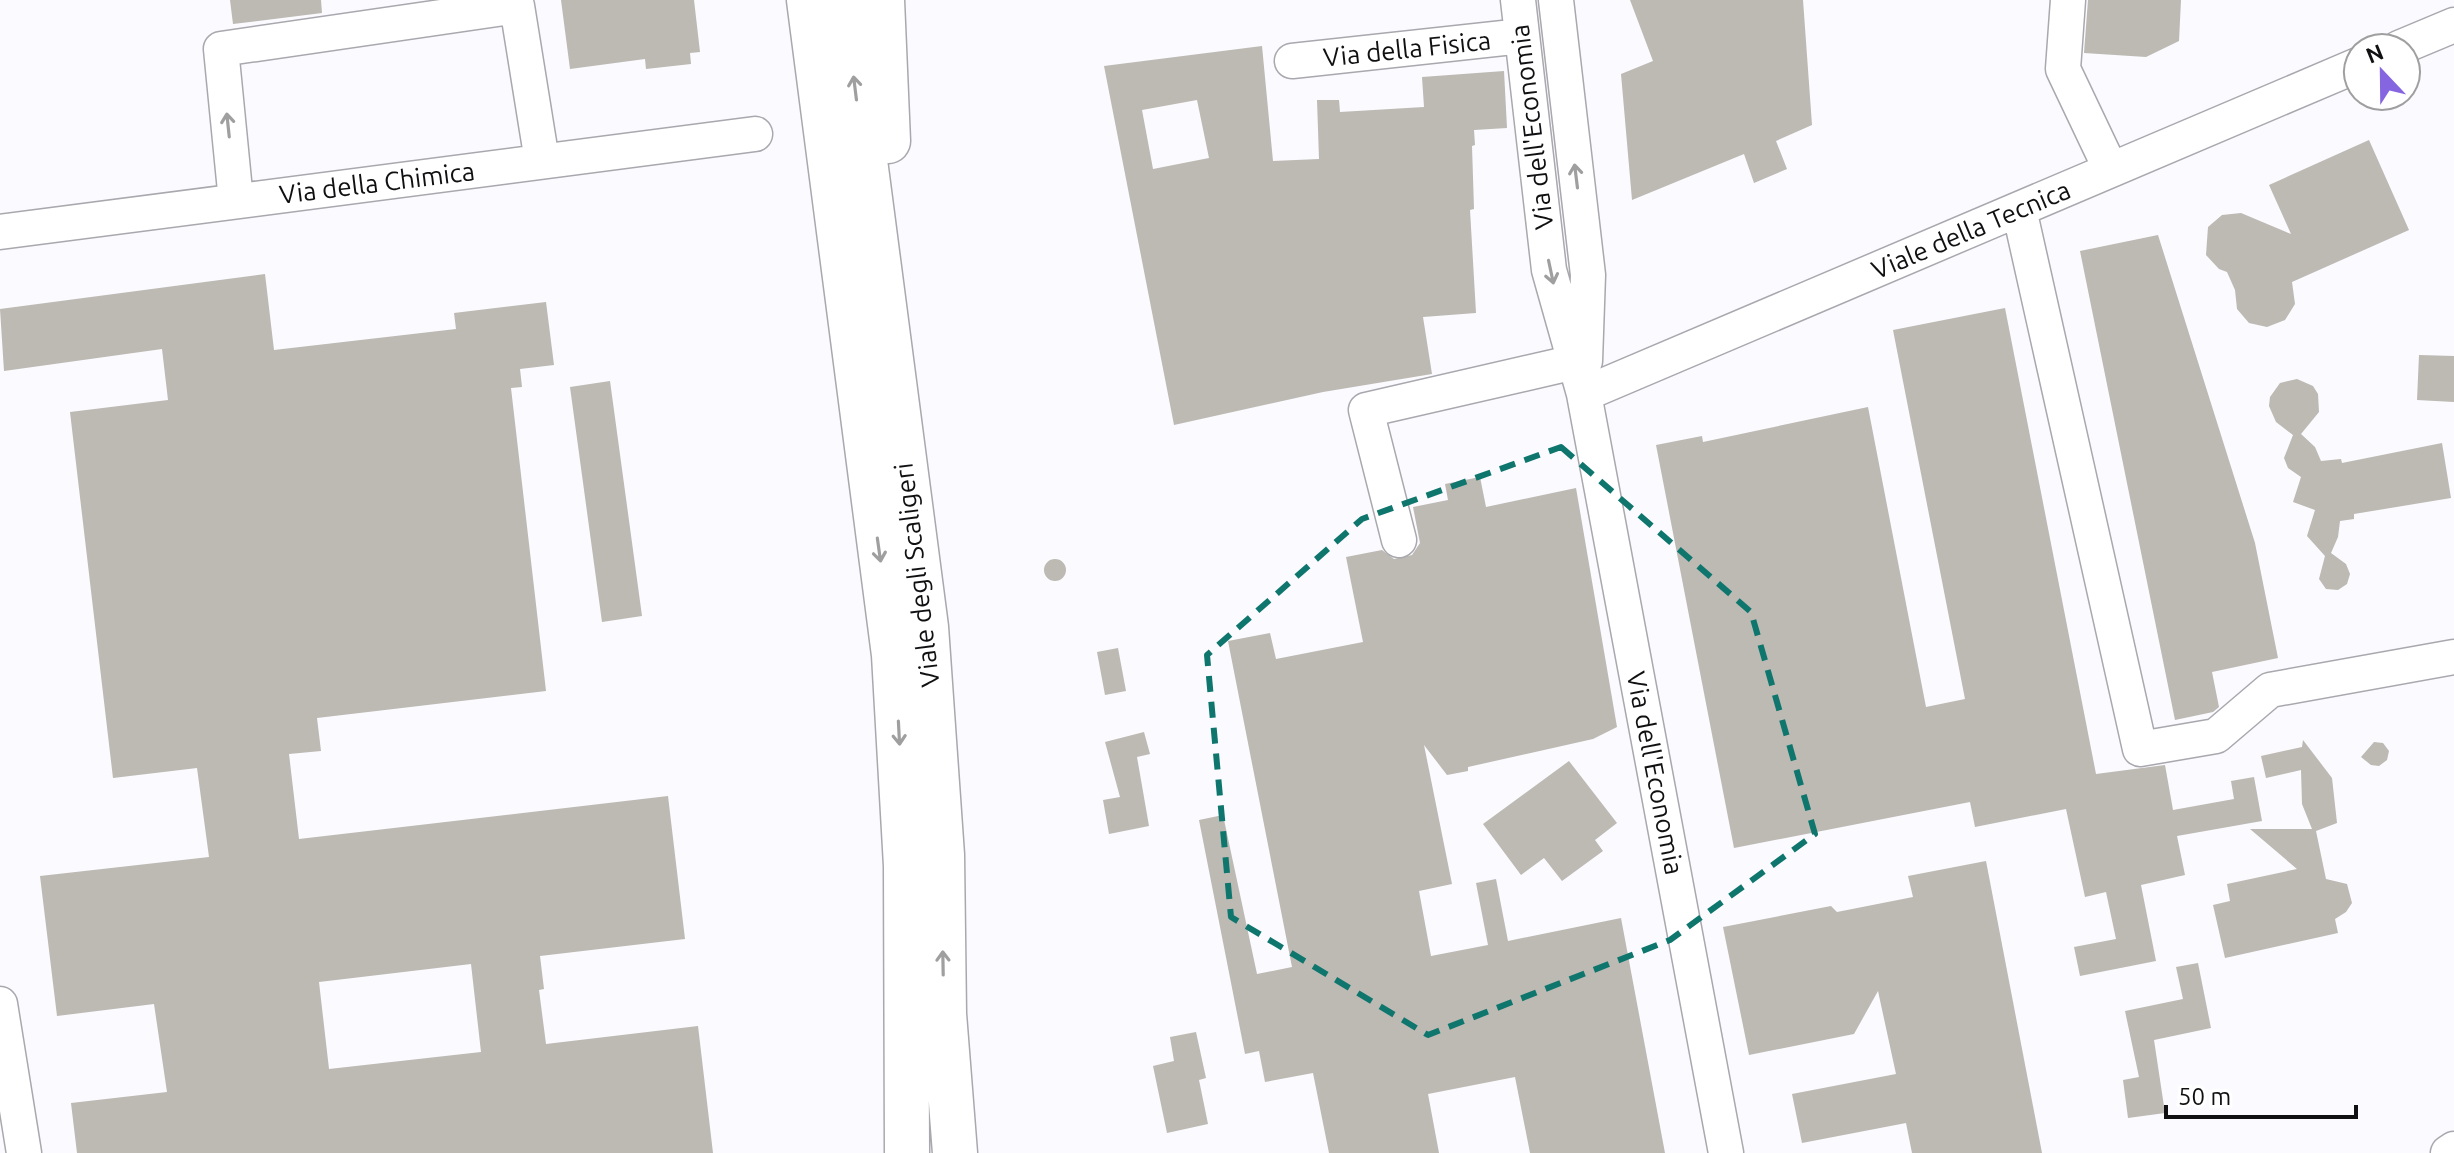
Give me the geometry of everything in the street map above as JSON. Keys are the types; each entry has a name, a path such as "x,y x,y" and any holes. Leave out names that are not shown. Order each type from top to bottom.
{"highway":[{"path":"779,0 797,120 872,507"},
{"name":"Viale degli Scaligeri","path":"809,0 872,507 894,655 906,866 925,1018 955,1153"},
{"name":"Viale degli Scaligeri","path":"844,0 926,627 942,855 907,1153"},
{"path":"882,0 898,415"},
{"path":"875,1153 925,1018"},
{"path":"925,1018 985,1153"}],"street":[{"name":"Via dell'Economia","path":"1518,0 1549,270 1579,378 1726,1153"},
{"name":"Via dell'Economia","path":"1556,0 1588,275 1579,378"},
{"path":"2068,0 2063,69 2111,170"},
{"path":"236,201 221,49 517,6 542,161"},
{"path":"2422,38 2454,25"},
{"name":"Via della Fisica","path":"1292,61 1522,36"},
{"name":"Viale della Tecnica","path":"1399,540 1366,410 1579,378 2019,209 2342,72"},
{"name":"Via della Chimica","path":"0,232 755,134"},
{"path":"2019,209 2140,749 2216,736 2270,690 2454,657"},
{"path":"0,1004 24,1153"},
{"path":"2448,1153 2454,1149"}],"highlighted area":[{"path":"1561,447 1751,612 1815,834 1670,940 1428,1035 1231,917 1207,655 1362,519"}],"building":[{"path":"230,0 321,0 322,13 233,24"},
{"path":"561,0 694,0 700,52 690,53 691,64 646,69 645,59 570,69"},
{"path":"1630,0 1803,0 1812,125 1776,141 1787,169 1754,183 1744,154 1632,200 1621,74 1653,61"},
{"path":"2088,0 2181,0 2179,41 2146,57 2084,53"},
{"path":"1262,46 1273,161 1319,159 1317,100 1339,100 1340,112 1424,107 1422,77 1504,71 1507,128 1474,130 1475,145 1472,146 1474,209 1470,210 1476,313 1423,317 1432,374 1323,392 1174,425 1104,66","holes":["1197,100 1209,158 1153,169 1142,110"]},
{"path":"2369,140 2409,230 2292,282 2295,304 2285,320 2267,327 2249,323 2237,309 2235,290 2227,272 2219,269 2206,255 2208,227 2222,215 2241,213 2291,234 2269,185"},
{"path":"2158,235 2255,543 2278,658 2212,672 2219,707 2213,712 2175,720 2080,251"},
{"path":"265,274 274,350 456,329 454,313 546,302 554,365 520,369 522,387 511,388 546,691 317,718 321,751 289,754 299,839 668,796 685,939 540,956 544,989 539,990 546,1044 698,1026 713,1153 77,1153 71,1103 167,1092 154,1004 57,1016 40,876 209,857 197,768 113,778 70,412 168,400 162,349 4,371 0,309","holes":["471,964 481,1052 329,1069 319,982"]},
{"path":"2005,308 2096,774 2165,765 2173,810 2234,799 2231,781 2254,777 2262,821 2177,836 2185,875 2141,885 2156,961 2080,976 2074,947 2116,939 2106,892 2085,897 2066,809 1975,827 1970,802 1734,848 1656,445 1702,436 1703,442 1868,407 1926,707 1965,699 1893,330"},
{"path":"2419,355 2454,356 2454,402 2417,400"},
{"path":"2297,379 2313,386 2318,394 2319,412 2301,434 2315,447 2321,461 2341,459 2342,463 2442,443 2451,498 2354,514 2354,519 2340,521 2338,537 2331,553 2346,564 2350,574 2347,584 2338,590 2326,589 2319,579 2325,556 2307,536 2315,510 2293,502 2301,477 2288,468 2284,458 2293,435 2276,422 2269,406 2270,397 2280,383"},
{"path":"610,381 642,616 602,622 570,387"},
{"path":"1480,477 1486,507 1576,488 1617,727 1593,739 1468,767 1468,771 1447,775 1424,745 1452,884 1419,891 1431,956 1488,945 1476,883 1496,879 1508,941 1621,918 1665,1153 1530,1153 1515,1077 1428,1094 1439,1153 1329,1153 1313,1073 1265,1082 1259,1051 1245,1054 1199,820 1223,815 1257,974 1292,967 1228,641 1270,633 1276,659 1363,642 1346,557 1382,550 1394,559 1412,555 1420,543 1413,507 1448,500 1445,484"},
{"path":"1055,559 1063,562 1066,570 1063,578 1055,581 1047,578 1044,570 1047,562"},
{"path":"1118,648 1126,691 1105,695 1097,652"},
{"path":"1144,732 1150,754 1137,757 1149,826 1109,834 1103,800 1120,797 1105,742"},
{"path":"2303,740 2332,778 2337,823 2316,831 2326,879 2347,884 2352,903 2346,912 2335,919 2338,933 2225,958 2213,905 2230,901 2227,884 2297,869 2250,829 2312,829 2302,804 2301,770 2266,778 2261,756 2302,747"},
{"path":"2374,742 2383,743 2389,751 2387,760 2379,766 2371,765 2361,757"},
{"path":"1569,761 1617,823 1595,840 1603,851 1562,881 1544,858 1521,875 1483,824"},
{"path":"1986,861 2042,1153 1912,1153 1906,1123 1802,1143 1792,1094 1896,1074 1878,991 1854,1034 1749,1055 1723,927 1831,906 1837,912 1913,897 1908,876"},
{"path":"2198,963 2211,1028 2154,1040 2165,1113 2128,1118 2123,1080 2139,1077 2125,1011 2183,999 2176,967"},
{"path":"1196,1032 1206,1078 1199,1080 1208,1124 1167,1133 1153,1066 1174,1061 1170,1037"}]}
